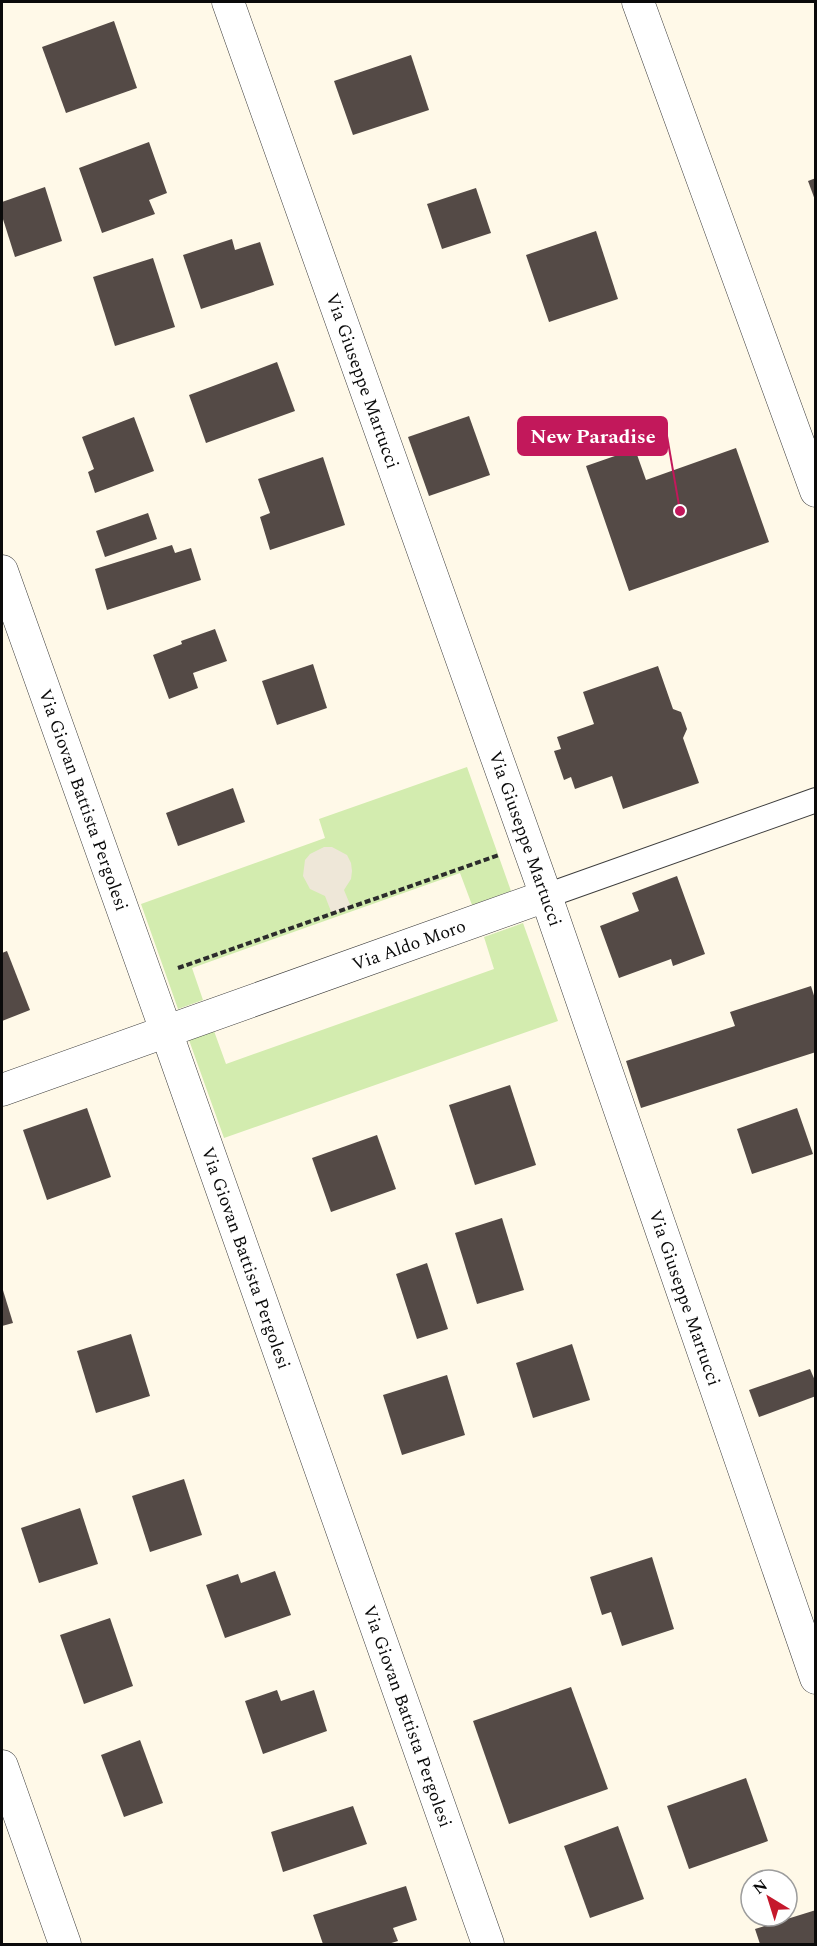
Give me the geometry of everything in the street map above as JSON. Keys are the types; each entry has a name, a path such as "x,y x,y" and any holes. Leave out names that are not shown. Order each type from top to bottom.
{"street":[{"name":"Via Giuseppe Martucci","path":"228,2 546,896 816,1678"},
{"path":"638,2 816,491"},
{"name":"Via Giovan Battista Pergolesi","path":"2,571 488,1944"},
{"name":"Via Aldo Moro","path":"2,1090 816,800"},
{"path":"2,1766 65,1944"}],"path":[{"path":"147,979 528,845"}],"green space":[{"path":"467,767 511,891 472,905 460,873 192,968 203,1000 178,1009 141,904 325,838 319,819"},
{"path":"523,923 558,1021 224,1138 189,1040 214,1031 226,1064 494,969 484,937"}],"shaded area":[{"path":"324,847 332,847 347,855 352,871 351,879 344,890 351,907 332,914 325,896 310,889 303,876 305,860 310,854"}],"building":[{"path":"114,21 137,88 66,113 42,47"},
{"path":"411,55 429,110 353,135 334,81"},
{"path":"149,142 167,193 149,200 155,214 102,233 79,168"},
{"path":"816,178 816,200 815,200 808,181"},
{"path":"45,187 62,241 15,257 2,216 2,202"},
{"path":"476,188 491,233 442,249 427,204"},
{"path":"596,231 618,299 549,322 526,255"},
{"path":"232,239 235,250 260,242 274,285 201,309 183,255"},
{"path":"153,258 175,327 115,346 93,277"},
{"path":"277,362 295,411 206,443 189,395"},
{"path":"469,416 490,475 429,496 408,437"},
{"path":"134,417 154,471 95,493 88,472 94,469 82,437"},
{"path":"736,448 769,542 629,591 586,466 635,449 646,480"},
{"path":"323,457 345,525 270,550 260,517 270,513 258,479"},
{"path":"148,513 157,539 105,557 96,531"},
{"path":"172,545 175,553 191,548 201,580 107,610 95,569"},
{"path":"215,629 227,661 193,673 198,688 169,699 153,655 182,644 181,641"},
{"path":"313,664 327,708 277,725 262,681"},
{"path":"658,666 673,709 681,712 687,729 683,738 699,783 623,809 612,776 575,789 571,777 564,780 554,751 561,749 557,737 594,724 583,692"},
{"path":"233,788 245,822 178,846 166,813"},
{"path":"677,876 705,954 673,966 671,959 619,978 600,926 639,911 632,893"},
{"path":"7,951 30,1010 2,1021 2,953"},
{"path":"811,986 816,1002 816,1052 641,1108 626,1061 735,1026 730,1012"},
{"path":"510,1085 536,1165 475,1185 449,1105"},
{"path":"87,1108 111,1177 47,1200 23,1130"},
{"path":"797,1108 813,1154 752,1174 737,1129"},
{"path":"377,1135 396,1189 331,1212 312,1158"},
{"path":"502,1218 524,1290 477,1304 455,1233"},
{"path":"427,1263 448,1329 417,1339 396,1274"},
{"path":"2,1287 13,1323 2,1326"},
{"path":"131,1334 150,1396 96,1413 77,1351"},
{"path":"572,1344 590,1400 533,1418 516,1363"},
{"path":"810,1369 816,1383 816,1396 759,1417 749,1390"},
{"path":"447,1375 465,1435 402,1455 383,1395"},
{"path":"184,1479 202,1535 150,1552 132,1496"},
{"path":"80,1508 98,1564 39,1583 21,1528"},
{"path":"652,1557 674,1629 622,1646 611,1612 602,1615 590,1577"},
{"path":"275,1571 291,1615 225,1638 206,1585 238,1574 241,1583"},
{"path":"110,1618 133,1686 84,1704 60,1635"},
{"path":"571,1687 608,1789 509,1824 473,1721"},
{"path":"277,1690 281,1701 314,1690 327,1731 263,1754 245,1701"},
{"path":"140,1740 163,1803 124,1817 101,1755"},
{"path":"746,1778 768,1841 689,1869 667,1806"},
{"path":"353,1806 367,1844 283,1872 271,1832"},
{"path":"618,1826 644,1899 590,1918 564,1846"},
{"path":"406,1886 417,1920 393,1928 398,1941 388,1944 323,1944 313,1915"},
{"path":"816,1910 816,1944 760,1944 755,1929 799,1928 799,1915"}],"place":[{"name":"New Paradise","path":"680,511"}]}
